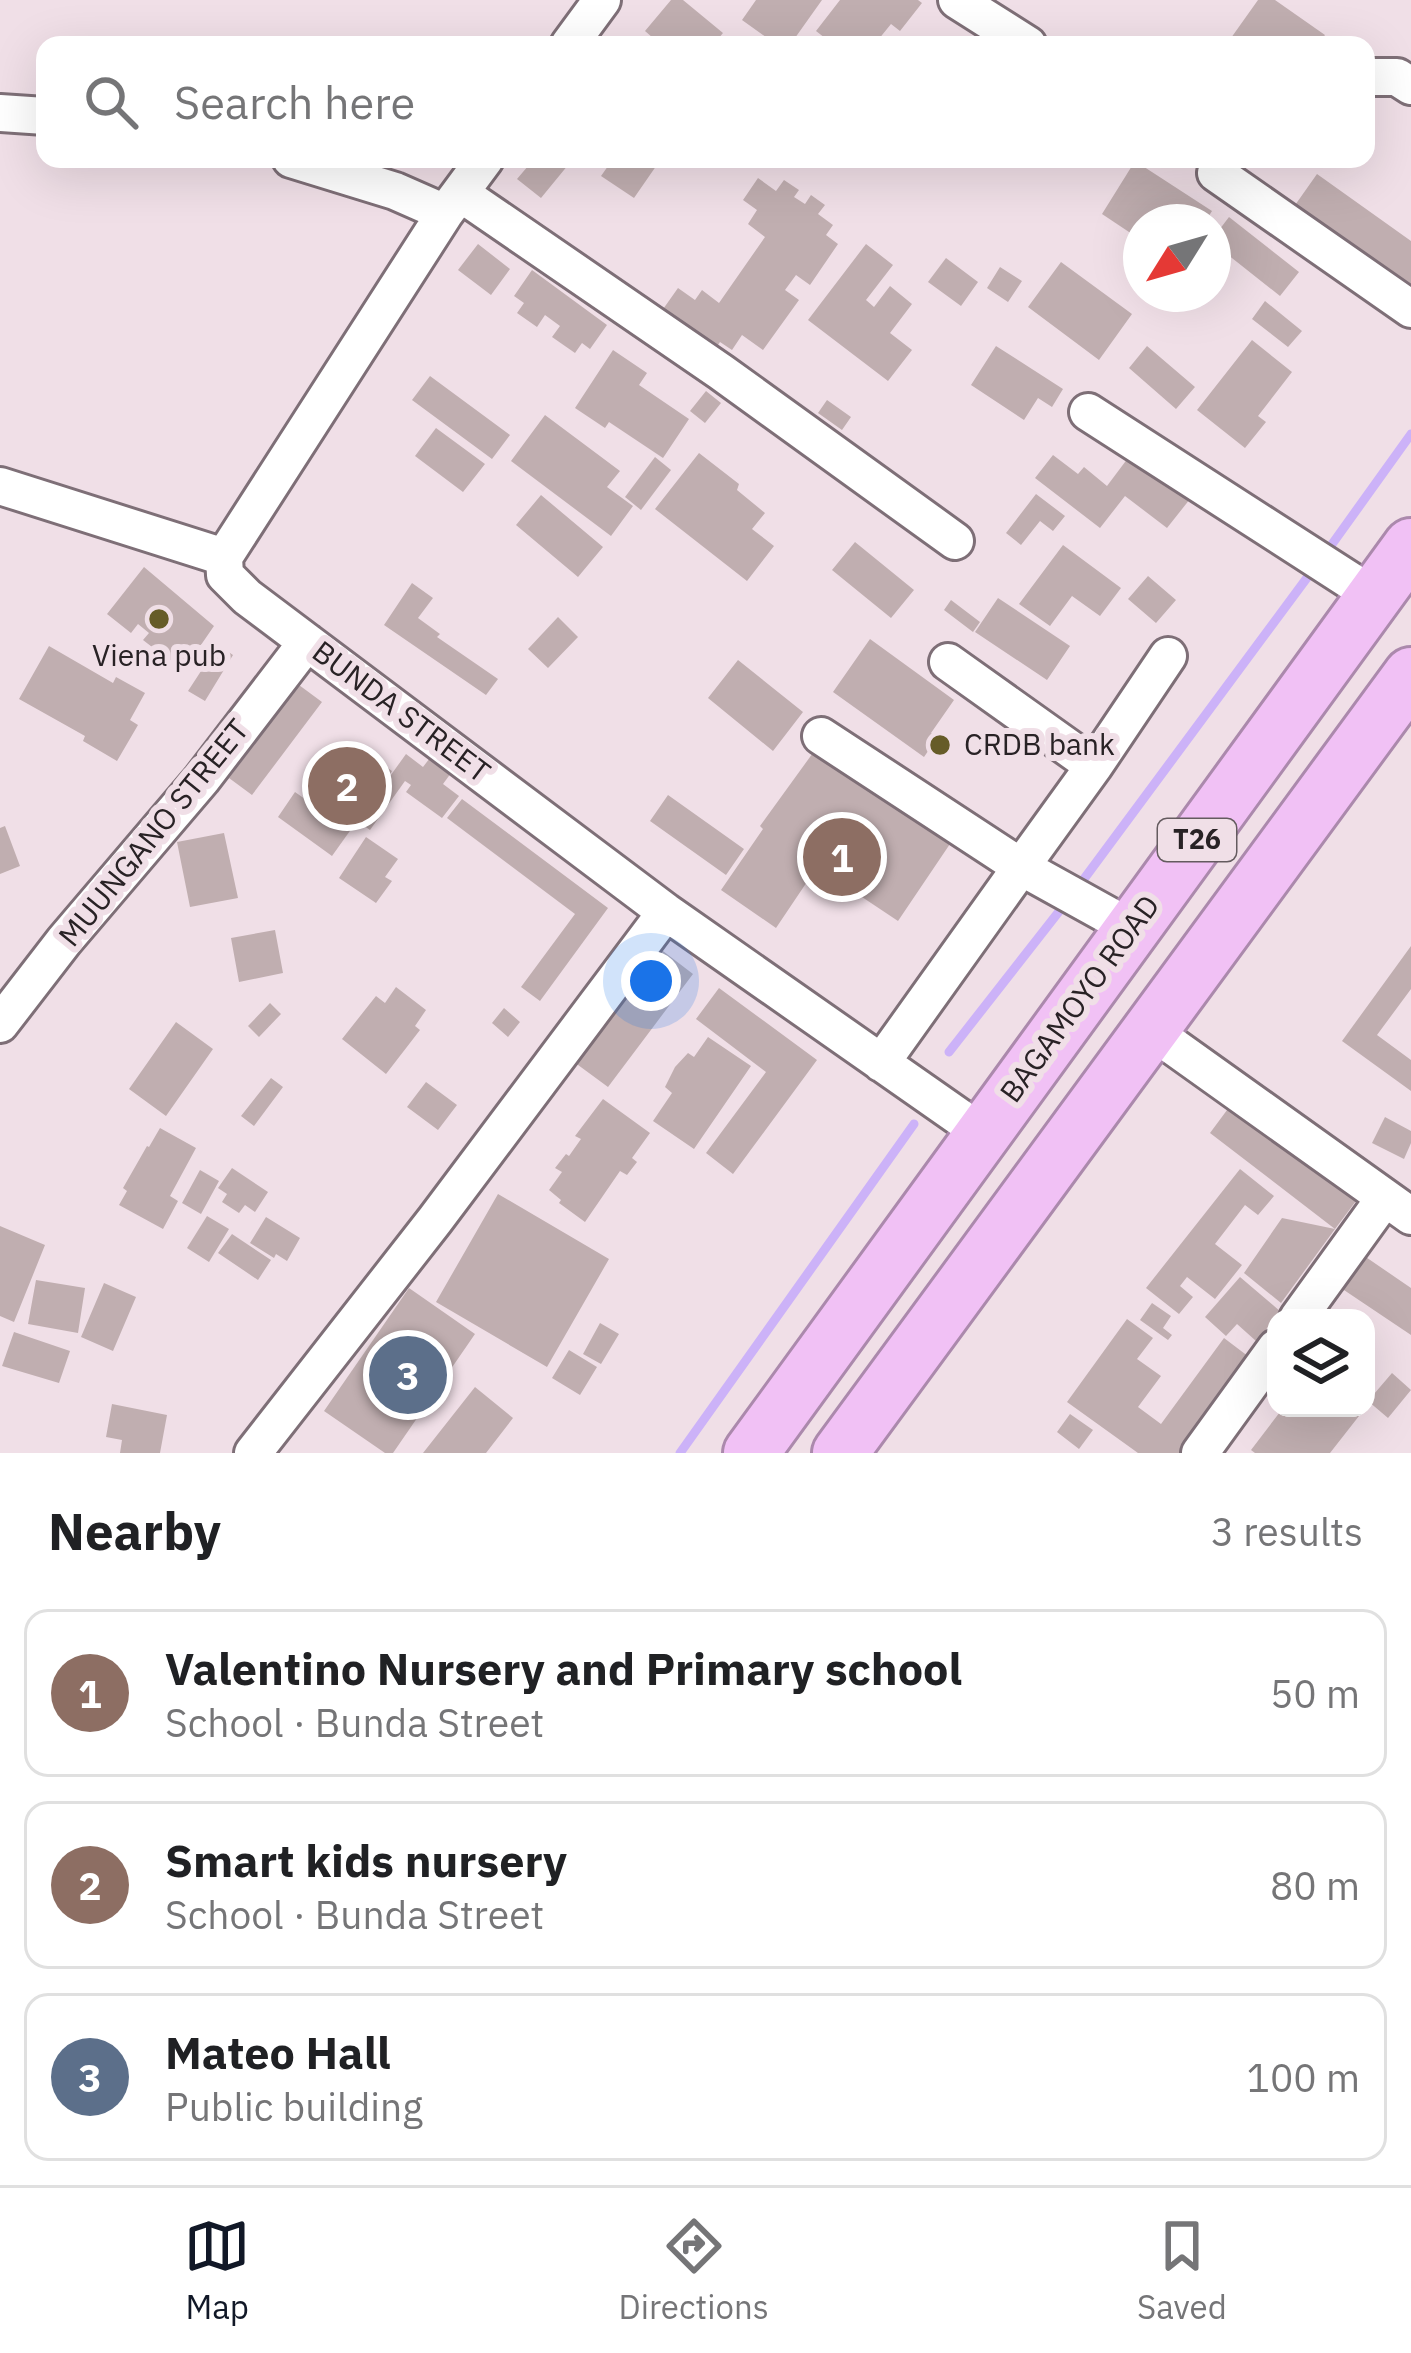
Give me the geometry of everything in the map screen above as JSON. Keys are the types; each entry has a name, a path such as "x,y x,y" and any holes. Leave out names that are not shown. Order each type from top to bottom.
{"highway":[{"name":"BAGAMOYO ROAD","path":"751,1453 1411,546"},
{"name":"T26","path":"840,1453 1411,675"}],"street":[{"path":"575,36 602,0"},
{"path":"957,0 1014,36"},
{"path":"1375,77 1397,77 1411,86"},
{"path":"0,113 36,115"},
{"path":"321,168 452,203 721,372 956,542"},
{"path":"0,486 224,557 478,168"},
{"path":"1209,168 1411,309"},
{"path":"1088,412 1375,596"},
{"name":"BUNDA STREET","path":"224,557 225,575 247,597 666,911 982,1133"},
{"name":"MUUNGANO STREET","path":"0,1024 202,779 307,642"},
{"path":"881,1063 1168,656"},
{"path":"948,662 1094,766"},
{"path":"820,736 1022,867 1133,929"},
{"path":"254,1453 666,911"},
{"path":"1149,1029 1397,1207 1306,1309"},
{"path":"1200,1453 1267,1360"}],"building":[{"path":"671,0 683,0 723,33 651,36 645,31"},
{"path":"756,0 822,0 796,36 764,36 742,20"},
{"path":"840,0 922,3 900,31 891,24 881,36 822,36 816,31"},
{"path":"1258,0 1275,0 1325,35 1324,36 1232,36"},
{"path":"526,168 566,168 541,198 517,179"},
{"path":"607,168 655,168 634,198 601,176"},
{"path":"1131,168 1146,168 1201,204 1123,204 1123,228 1102,214"},
{"path":"1317,174 1411,241 1409,289 1293,208"},
{"path":"758,178 776,191 784,180 799,190 794,197 805,204 811,195 825,205 818,214 833,225 826,235 838,244 810,285 796,275 785,290 799,300 763,350 742,335 732,350 720,342 714,351 661,312 678,288 695,300 702,290 719,303 765,237 748,224 757,210 743,200"},
{"path":"1231,219 1299,272 1280,296 1231,257"},
{"path":"478,244 510,269 491,295 458,270"},
{"path":"866,244 893,265 866,300 874,307 890,286 912,304 890,333 912,350 888,381 808,320"},
{"path":"946,258 978,282 961,306 928,282"},
{"path":"1061,262 1123,312 1132,314 1099,360 1028,307"},
{"path":"1000,267 1022,281 1008,302 987,288"},
{"path":"532,270 607,325 590,349 582,343 575,353 552,337 560,326 545,315 537,327 517,313 524,303 514,296"},
{"path":"1265,301 1302,331 1288,347 1252,319"},
{"path":"1252,340 1292,372 1258,416 1266,422 1245,448 1197,410"},
{"path":"996,346 1063,389 1052,407 1038,398 1024,420 971,385"},
{"path":"1147,346 1195,387 1176,409 1129,368"},
{"path":"613,350 647,373 639,385 689,419 663,458 609,422 605,428 575,408"},
{"path":"430,376 510,435 492,459 412,400"},
{"path":"706,391 721,403 705,423 690,411"},
{"path":"827,400 851,417 842,430 818,413"},
{"path":"545,415 620,471 607,487 633,506 611,536 511,461"},
{"path":"436,428 485,464 463,492 415,456"},
{"path":"699,453 739,484 737,490 765,513 752,529 774,546 747,581 655,509"},
{"path":"1131,454 1190,499 1167,528 1125,496 1100,528 1035,478 1053,455 1078,474 1084,467 1107,486"},
{"path":"655,457 671,470 641,510 625,497"},
{"path":"1036,494 1065,516 1053,531 1040,521 1021,545 1006,533"},
{"path":"541,495 603,547 578,577 516,525"},
{"path":"855,542 914,590 891,618 832,570"},
{"path":"1063,545 1121,588 1100,616 1072,596 1050,626 1019,604"},
{"name":"Viena pub","path":"144,567 214,626 183,671 143,640 149,633 138,624 131,633 107,614"},
{"path":"1148,576 1176,600 1156,623 1128,599"},
{"path":"412,583 433,598 418,618 498,679 486,695 384,625"},
{"path":"998,598 1070,646 1047,680 975,632"},
{"path":"951,600 980,622 973,632 944,610"},
{"path":"558,617 578,637 548,668 528,649"},
{"path":"870,639 954,700 931,733 937,738 924,757 833,692"},
{"path":"218,645 233,655 205,701 188,691"},
{"path":"49,646 113,683 116,677 145,693 130,720 138,725 117,761 83,741 85,736 19,699"},
{"path":"738,660 803,712 773,751 708,698"},
{"path":"299,685 322,702 252,795 229,778"},
{"path":"823,739 954,838 898,921 817,867 776,928 721,890"},
{"path":"354,744 392,771 383,786 406,754 423,767 433,754 454,769 443,784 459,796 442,818 406,792 411,785 405,781 370,830 357,821 332,856 278,817 295,792 312,804"},
{"path":"668,795 744,849 726,875 650,821"},
{"path":"462,799 608,908 540,1001 521,987 575,914 447,818"},
{"path":"5,826 20,866 0,874 0,828"},
{"path":"224,833 238,898 190,907 177,842"},
{"path":"366,837 398,859 385,877 392,881 376,903 339,878"},
{"path":"275,930 283,973 239,982 231,938"},
{"path":"1411,946 1411,989 1377,1035 1411,1060 1411,1091 1342,1041"},
{"path":"659,948 693,974 608,1087 574,1062"},
{"path":"396,987 426,1010 415,1026 420,1030 386,1074 342,1039 376,996 385,1003"},
{"path":"719,988 817,1060 733,1174 706,1153 766,1072 696,1019"},
{"path":"270,1003 281,1014 259,1037 248,1026"},
{"path":"504,1008 520,1022 508,1037 492,1023"},
{"path":"176,1022 213,1049 166,1116 129,1089"},
{"path":"708,1037 751,1066 694,1149 653,1121 672,1093 665,1087 675,1067 688,1053 694,1057"},
{"path":"271,1078 283,1087 254,1126 241,1116"},
{"path":"426,1082 457,1105 438,1130 407,1107"},
{"path":"603,1099 650,1133 632,1158 637,1162 627,1175 620,1171 585,1222 549,1190 562,1172 555,1168 581,1139 575,1136"},
{"path":"1233,1102 1359,1197 1335,1229 1210,1133"},
{"path":"1385,1117 1411,1131 1404,1159 1372,1143"},
{"path":"160,1128 196,1148 170,1196 178,1201 163,1229 119,1205 127,1191 123,1188"},
{"path":"232,1168 268,1192 255,1212 245,1205 239,1213 222,1202 227,1194 218,1188"},
{"path":"1240,1169 1274,1196 1258,1215 1245,1205 1215,1244 1242,1265 1215,1299 1187,1277 1180,1286 1193,1297 1179,1314 1146,1288"},
{"path":"200,1170 219,1181 201,1214 182,1203"},
{"path":"498,1194 609,1259 547,1367 436,1302"},
{"path":"207,1216 229,1229 209,1262 187,1248"},
{"path":"266,1217 300,1238 287,1261 250,1243"},
{"path":"1282,1218 1335,1229 1281,1303 1244,1273"},
{"path":"0,1226 45,1245 14,1322 0,1316"},
{"path":"232,1234 271,1260 258,1280 218,1253"},
{"path":"1357,1251 1411,1288 1411,1335 1375,1309 1335,1284"},
{"path":"1240,1277 1277,1309 1267,1309 1267,1328 1256,1341 1237,1324 1226,1336 1205,1317"},
{"path":"36,1280 85,1288 78,1333 28,1324"},
{"path":"104,1283 136,1297 113,1351 81,1337"},
{"path":"409,1288 475,1334 393,1453 385,1453 324,1411"},
{"path":"1152,1303 1171,1316 1163,1328 1172,1335 1168,1340 1140,1320"},
{"path":"1127,1319 1153,1338 1137,1359 1161,1376 1138,1407 1161,1424 1224,1338 1257,1363 1192,1453 1138,1453 1067,1402"},
{"path":"600,1323 619,1334 601,1364 583,1354"},
{"path":"14,1332 70,1351 59,1383 2,1366"},
{"path":"569,1350 597,1367 580,1395 552,1378"},
{"path":"1392,1373 1411,1390 1388,1418 1375,1407 1375,1393"},
{"path":"475,1387 513,1418 486,1453 423,1453"},
{"path":"112,1404 167,1415 160,1453 120,1453 122,1440 106,1437"},
{"path":"1070,1414 1093,1430 1079,1449 1057,1432"},
{"path":"1276,1417 1358,1417 1330,1453 1251,1450"}],"waterway":[{"path":"1325,554 1411,434"},
{"path":"1078,887 1315,567"},
{"path":"949,1052 1068,900"},
{"path":"680,1453 914,1124"}],"place":[{"name":"Viena pub","path":"159,619"},
{"name":"CRDB bank","path":"940,745"},
{"name":"Smart kids nursery","path":"347,786"},
{"name":"Valentino Nursery and Primary school","path":"842,857"},
{"name":"Mateo Hall","path":"408,1375"}]}
